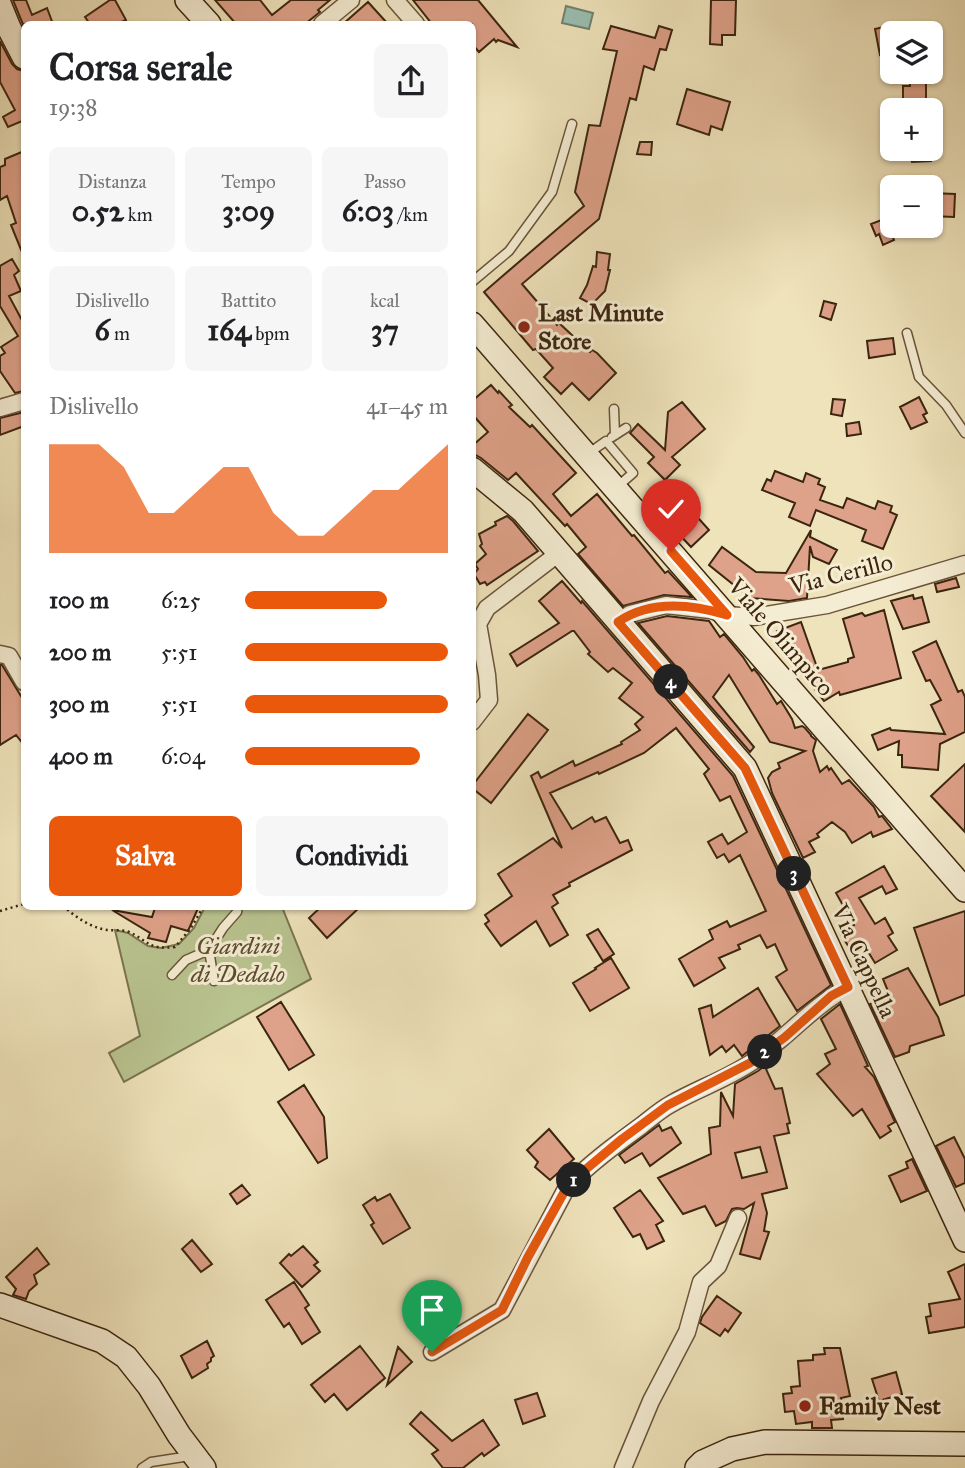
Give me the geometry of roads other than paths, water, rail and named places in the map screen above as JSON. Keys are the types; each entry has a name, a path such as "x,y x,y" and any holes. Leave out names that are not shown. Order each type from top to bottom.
{"street":[{"path":"326,21 351,0"},
{"path":"395,0 413,21"},
{"path":"0,6 21,51"},
{"name":"Viale Olimpico","path":"476,329 965,890"},
{"path":"0,408 21,402"},
{"name":"Via Cappella","path":"476,472 523,510 745,768 965,1240"},
{"path":"476,717 489,700 478,624 487,608 559,553"},
{"name":"Via Cerillo","path":"618,622 630,614 666,605 754,617 827,605 965,564"},
{"path":"0,654 9,656 21,677"},
{"path":"432,1352 502,1310 567,1187 579,1175 668,1105 750,1063 785,1037 831,996 848,987"},
{"path":"623,1468 651,1401 687,1332 701,1282 718,1266 738,1218"},
{"path":"0,1305 102,1341 127,1357 198,1462"},
{"path":"697,1468 732,1449 765,1442 965,1444"}],"lane":[{"path":"476,279 509,251 552,192 572,124"},
{"path":"907,333 919,377 946,405 965,433"},
{"path":"614,409 615,435"},
{"path":"586,455 626,428"},
{"path":"607,441 633,473 616,488"},
{"path":"172,975 186,960 209,950 237,910"},
{"path":"209,950 215,981"},
{"path":"142,1468 151,1462 198,1462"}],"water":[{"path":"566,6 593,13 589,29 562,23"}],"place":[{"name":"Last Minute Store","path":"524,327"},
{"name":"Family Nest","path":"805,1406"}],"park label":[{"name":"Giardini di Dedalo","path":"238,960"}]}
